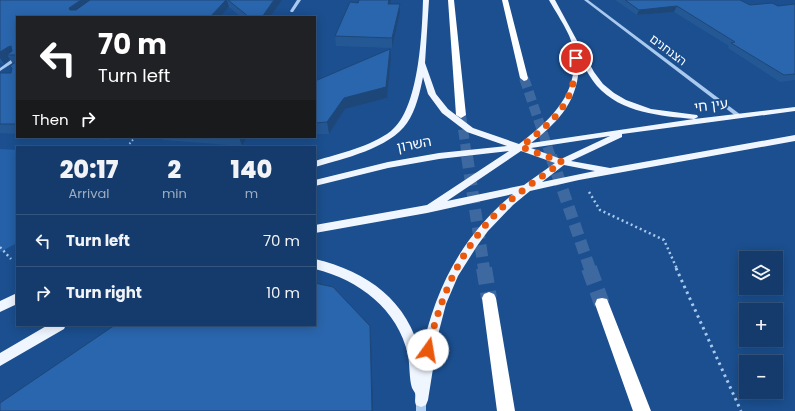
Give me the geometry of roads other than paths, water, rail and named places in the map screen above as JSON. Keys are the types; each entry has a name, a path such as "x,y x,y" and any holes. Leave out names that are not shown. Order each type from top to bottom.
{"highway":[{"path":"451,0 461,115"},
{"path":"505,0 524,78 511,0"},
{"path":"489,298 505,411"},
{"path":"602,304 642,411"}],"main road":[{"path":"316,164 375,142 396,131 408,113 422,64 426,0"},
{"path":"552,0 598,84 615,97 641,109 710,119"},
{"path":"427,209 493,168 549,123 569,98 575,78 575,44"},
{"path":"422,64 432,94 438,103 453,118 470,130 562,162 615,171"},
{"name":"עין חי","path":"521,147 630,130 795,108"},
{"path":"421,406 428,350 435,321 445,292 465,253 488,223 524,190 562,162 630,130"},
{"path":"316,229 524,190 579,177 795,138"},
{"name":"השרון","path":"316,183 388,165 439,156 476,150 521,147"},
{"path":"316,264 324,265 360,282 386,301 400,318 409,336 416,363 421,406"},
{"path":"0,308 16,299"},
{"path":"0,360 58,326"}],"street":[{"path":"292,11 300,0"},
{"name":"הצנחנים","path":"586,0 739,116"},
{"path":"0,70 16,59"}],"tunnel":[{"path":"524,78 551,157"},
{"path":"461,115 467,157"},
{"path":"467,156 484,269"},
{"path":"551,156 590,269"},
{"path":"484,268 489,298"},
{"path":"589,268 602,304"}]}
